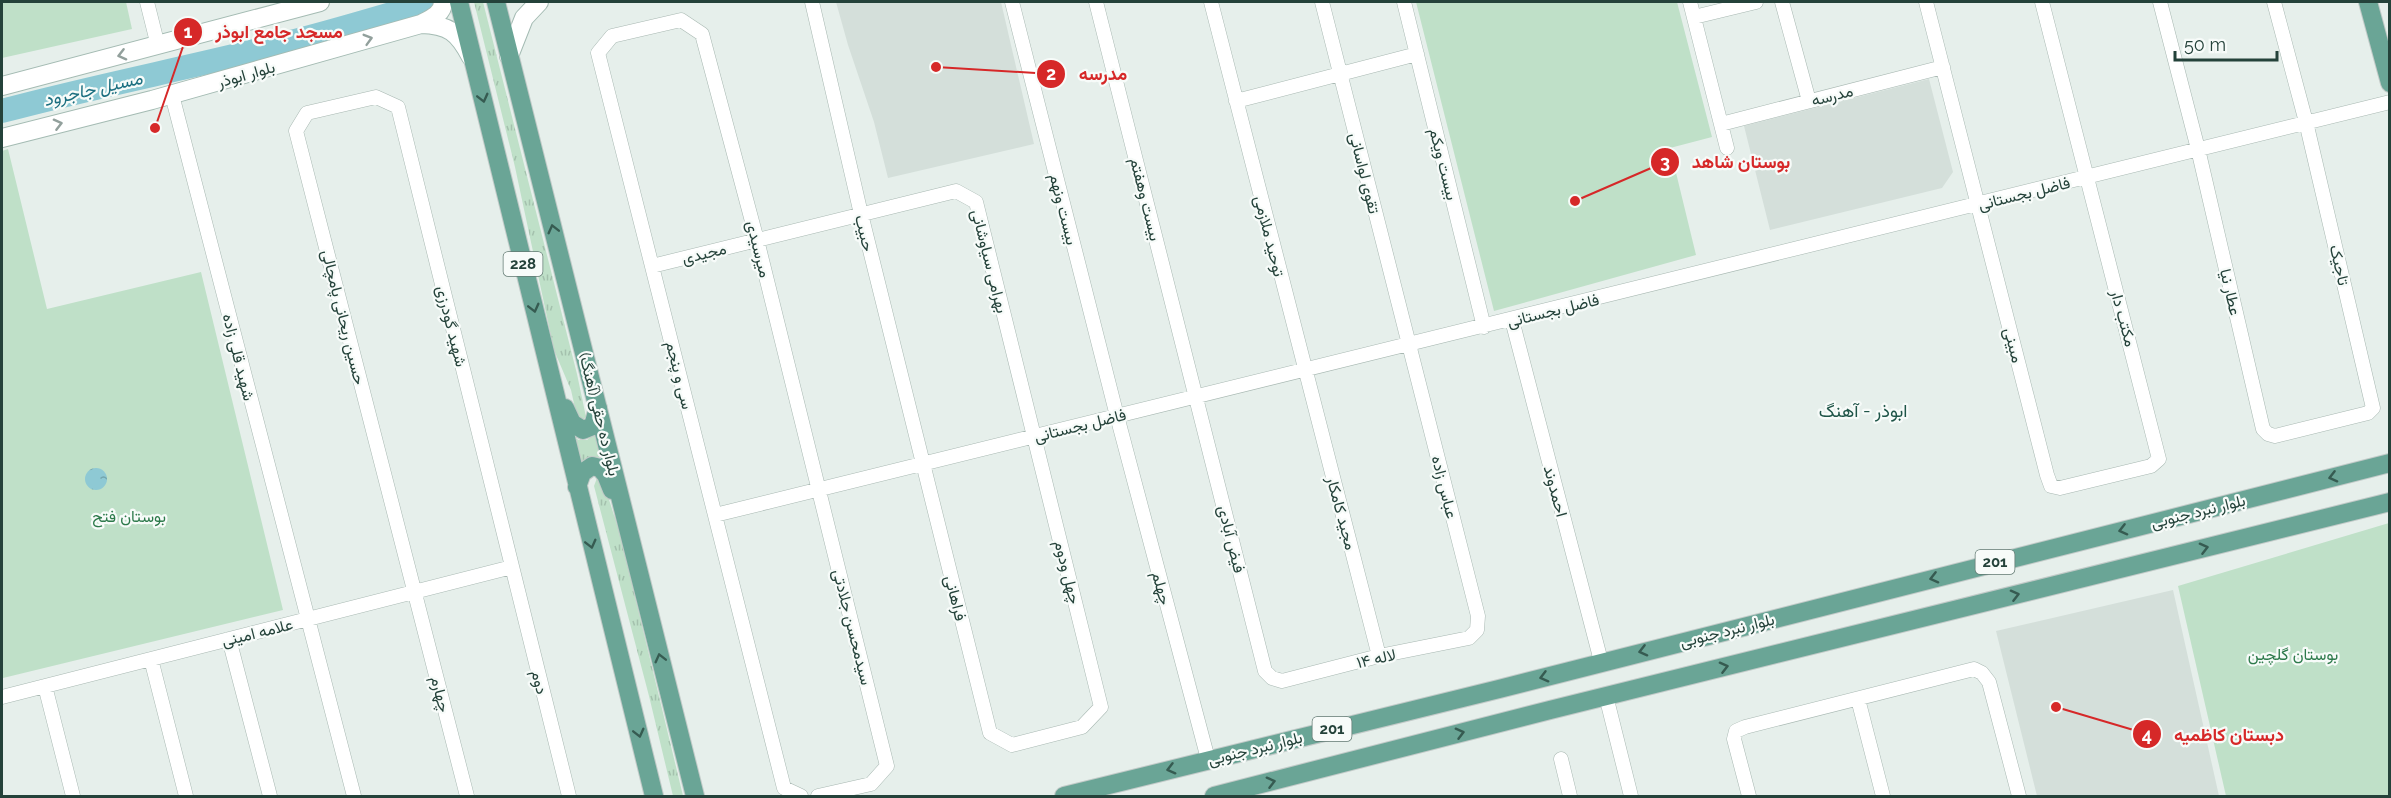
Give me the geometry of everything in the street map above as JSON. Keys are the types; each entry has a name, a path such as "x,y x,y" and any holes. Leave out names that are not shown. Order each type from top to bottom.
{"main road":[{"path":"2,86 320,2"},
{"path":"421,24 436,16 443,7 443,2"},
{"name":"228","path":"459,2 553,377 577,487 654,796"},
{"name":"بلوار ده حقی (آهنگ)","path":"495,2 695,793"},
{"path":"509,56 524,18 539,2"},
{"path":"2368,2 2390,83"},
{"name":"بلوار ابوذر","path":"2,138 172,95 421,24 448,28 458,36 474,63"},
{"path":"553,377 568,417 579,430 593,426 598,408"},
{"name":"بلوار نبرد جنوبی","path":"1064,796 1499,689 1601,661 2390,463"},
{"path":"577,487 585,470 592,466 600,468 611,487 618,511 628,526"},
{"name":"201","path":"1214,796 1606,696 2390,502"}],"street":[{"path":"147,2 158,46"},
{"name":"حبیب","path":"812,2 922,464"},
{"name":"بیست ونهم","path":"1012,2 1116,416"},
{"name":"بیست وهفتم","path":"1096,2 1197,397"},
{"name":"توحید ملازمی","path":"1211,2 1304,370"},
{"name":"تقوی لواسانی","path":"1322,2 1409,345"},
{"name":"بیست ویکم","path":"1404,2 1484,327"},
{"path":"1690,2 1727,148"},
{"path":"1694,17 1756,2"},
{"path":"1782,2 1809,101"},
{"name":"مبینی","path":"1926,2 2051,486"},
{"name":"مکتب دار","path":"2042,2 2159,459 2151,466 2060,488 2051,486"},
{"name":"عطار نیا","path":"2160,2 2198,149 2260,417 2263,429 2268,434"},
{"name":"تاجیک","path":"2268,434 2275,436 2344,419 2367,413 2373,408 2306,122 2274,2"},
{"name":"میرسیدی","path":"681,20 702,34 757,240 819,489"},
{"name":"سی و پنجم","path":"681,20 612,36 598,53 784,788 801,796"},
{"path":"1236,101 1417,54"},
{"name":"مدرسه","path":"1721,124 1943,67"},
{"name":"شهید قلی زاده","path":"172,95 354,796"},
{"name":"شهید گودرزی","path":"376,97 398,107 512,567"},
{"name":"حسین ریحانی پامچالی","path":"376,97 308,112 296,131 415,592"},
{"name":"فاضل بجستانی","path":"715,514 1484,327 2390,102"},
{"name":"بهرامی سیاوشانی","path":"861,214 956,191 976,202 1035,436"},
{"name":"مجیدی","path":"652,266 861,214"},
{"name":"احمدوند","path":"1512,320 1601,661"},
{"name":"عباس زاده","path":"1409,345 1478,616 1477,630"},
{"name":"مجید کامکار","path":"1304,370 1379,656"},
{"name":"فیض آبادی","path":"1197,397 1265,670 1272,678"},
{"name":"چهلم","path":"1116,416 1208,759"},
{"name":"چهل ودوم","path":"990,733 1012,745 1082,727 1101,707 1035,436"},
{"name":"فراهانی","path":"922,464 990,733"},
{"name":"سیدمحسن جلادتی","path":"818,796 871,784 887,766 819,489"},
{"name":"علامه امینی","path":"2,697 512,567"},
{"name":"دوم","path":"512,567 569,796"},
{"name":"چهارم","path":"415,592 468,796"},
{"name":"لاله ۱۴","path":"1272,678 1282,681 1379,656 1469,638 1477,630"},
{"path":"229,639 270,796"},
{"path":"151,659 186,796"},
{"path":"1749,796 1734,739 1736,731 1974,669 1982,673 1989,682 2019,796"},
{"path":"45,686 73,796"},
{"path":"1606,696 1630,796"},
{"path":"1858,699 1883,796"},
{"path":"1561,759 1570,796"}],"shaded area":[{"path":"836,2 1001,2 1034,144 888,178 874,122"},
{"path":"1929,79 1953,172 1942,188 1770,230 1744,126"},
{"path":"2173,590 2219,796 2037,796 1996,631"}],"green space":[{"path":"2,2 126,2 132,29 2,58"},
{"path":"474,2 483,2 577,374 586,417 581,421 577,417 571,390 554,350 515,167"},
{"path":"1416,2 1677,2 1712,137 1670,148 1696,255 1494,311"},
{"name":"بوستان فتح","path":"8,149 47,309 201,272 283,610 3,678 2,151"},
{"path":"598,430 607,463 600,457 590,458 578,470 569,435 579,440 587,440"},
{"path":"597,478 604,484 620,534 683,796 673,796 594,486"},
{"name":"بوستان گلچین","path":"2389,523 2389,796 2226,796 2178,586"}],"water":[{"path":"92,468 100,468 107,475 107,483 100,490 92,490 85,483 85,475"}],"waterway":[{"name":"مسیل جاجرود","path":"2,111 301,39 429,3"}],"place":[{"name":"مدرسه","path":"936,67"},
{"name":"مسجد جامع ابوذر","path":"155,128"},
{"name":"بوستان شاهد","path":"1575,201"},
{"name":"دبستان کاظمیه","path":"2056,707"}],"district":[{"name":"ابوذر - آهنگ","path":"1863,411"}]}
